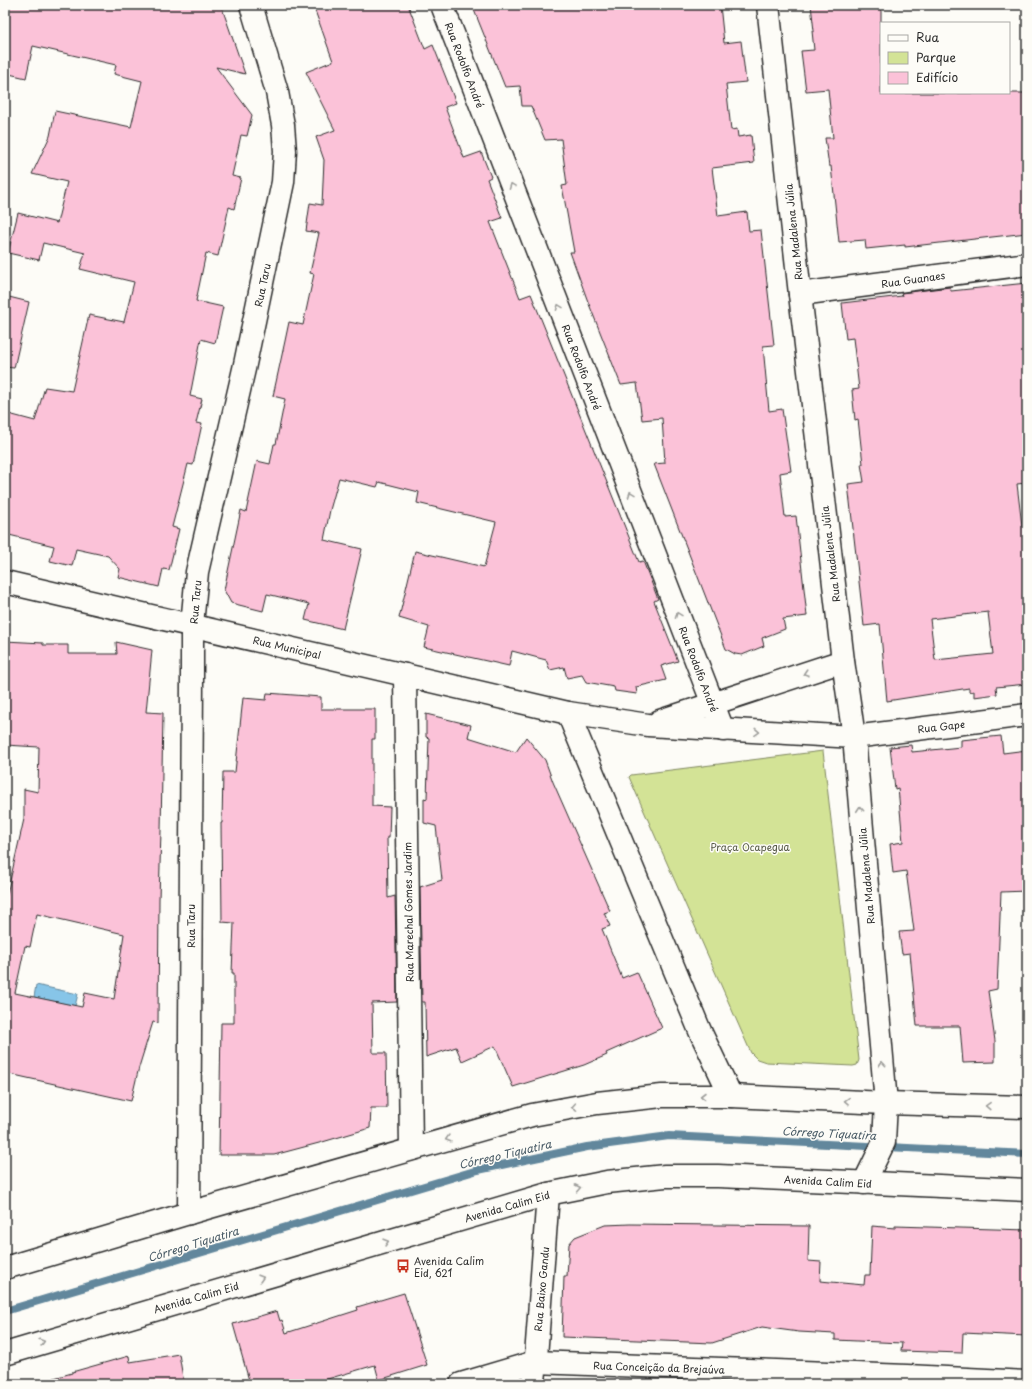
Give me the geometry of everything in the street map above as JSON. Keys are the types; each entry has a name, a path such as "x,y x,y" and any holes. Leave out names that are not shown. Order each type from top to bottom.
{"street":[{"name":"Rua Taru","path":"189,1213 192,625 197,572 247,355 283,182 285,151 284,124 277,92 251,5"},
{"name":"Rua Rodolfo André","path":"442,5 723,730"},
{"name":"Rua Madalena Júlia","path":"768,5 843,661 854,737 886,1112 884,1142 864,1183"},
{"name":"Rua Guanaes","path":"800,294 1027,264"},
{"name":"Rua Municipal","path":"5,582 568,713"},
{"path":"648,725 843,661"},
{"name":"Rua Marechal Gomes Jardim","path":"405,675 411,1149"},
{"path":"568,713 648,725 854,737"},
{"path":"568,713 700,1031 731,1096"},
{"name":"Rua Gape","path":"854,737 1027,715"},
{"path":"5,1268 189,1213 532,1115 597,1103 662,1096 731,1096 886,1112 1027,1107"},
{"name":"Avenida Calim Eid","path":"5,1354 548,1194 607,1182 665,1176 718,1176 1027,1190"},
{"name":"Rua Baixo Gandu","path":"534,1384 548,1194"},
{"name":"Rua Conceição da Brejaúva","path":"461,1384 535,1362 907,1380 1027,1382"}],"green space":[{"name":"Praça Ocapegua","path":"823,751 859,1060 857,1065 853,1066 766,1062 757,1059 751,1053 629,777 631,775"}],"water":[{"path":"36,985 78,994 75,1006 34,997"}],"building":[{"path":"5,5 221,5 245,74 216,67 252,115 247,136 241,135 232,176 241,178 234,209 229,207 218,256 206,253 196,301 223,307 215,343 201,339 190,396 202,399 196,423 202,424 193,465 188,464 172,527 179,529 169,570 163,569 159,587 118,577 120,569 108,556 76,549 72,566 50,561 54,546 5,534 5,413 35,421 45,387 72,391 89,315 124,322 134,282 80,269 85,253 43,243 39,260 8,253 18,213 57,223 67,182 32,174 50,136 55,111 131,127 142,81 114,74 116,65 33,46 26,78 5,73"},
{"path":"313,5 408,5 425,49 433,45 456,103 445,107 464,158 481,152 491,177 487,179 502,218 490,222 520,298 531,294 639,562 643,561 658,599 654,601 678,661 661,666 666,680 636,687 637,694 615,691 614,687 586,682 582,675 567,678 564,667 550,670 546,660 512,651 509,666 424,647 429,627 399,618 415,551 484,567 496,522 417,503 419,492 379,482 377,487 339,478 330,510 324,540 362,549 343,629 305,620 309,604 267,594 263,611 231,603 224,590 241,510 246,512 257,461 270,464 274,444 276,444 285,399 273,396 289,322 303,325 314,274 310,273 319,233 306,231 310,203 322,205 324,160 316,137 335,130 306,72 333,61"},
{"path":"472,5 668,5 669,9 701,5 720,5 724,43 741,41 746,82 726,84 731,130 737,129 738,137 751,135 754,163 712,168 718,216 747,212 749,231 761,230 774,345 763,346 769,411 782,409 791,471 780,473 785,517 796,516 807,616 783,619 785,629 762,638 764,646 742,655 735,654 726,649 654,464 665,463 662,418 642,420 637,383 621,385 570,252 574,252 562,186 567,185 561,139 545,140 531,106 522,106 520,86 505,87"},
{"path":"811,5 881,5 880,94 1027,93 1027,233 905,247 905,245 866,249 865,240 839,242 831,166 829,166 825,138 833,138 828,89 806,91 801,51 814,50 812,31 814,31"},
{"path":"1027,283 1027,462 1023,462 1026,483 1017,484 1022,526 1027,526 1027,603 1023,603 1027,644 1027,684 996,687 997,694 974,697 974,691 969,692 969,688 887,701 880,624 864,626 848,484 864,482 861,464 863,464 858,419 855,420 852,390 859,389 853,338 846,339 842,303 902,296 901,293 950,287 951,291","holes":["988,612 993,654 935,660 930,619"]},
{"path":"5,296 29,302 14,368 5,367"},
{"path":"5,641 43,643 43,645 68,645 68,654 117,654 116,642 152,650 146,712 163,713 158,1023 153,1022 139,1067 131,1101 5,1073 5,903 24,819 24,789 38,792 39,747 5,745","holes":["37,914 124,934 114,999 85,993 82,1007 15,993 25,946 30,947"]},
{"path":"267,693 321,697 321,709 375,709 375,739 372,739 372,806 390,807 389,838 387,838 388,898 395,896 397,1002 372,1003 373,1053 386,1053 387,1108 371,1108 370,1128 319,1143 274,1155 219,1155 221,1023 234,1023 234,973 232,973 234,923 222,922 221,823 223,772 235,772 243,698 266,700"},
{"path":"426,714 471,725 468,737 516,752 526,737 545,760 553,782 610,911 604,913 610,926 602,929 622,978 637,972 662,1028 606,1053 607,1055 584,1065 513,1087 495,1046 462,1061 456,1047 426,1057 425,1002 422,1002 420,887 442,880 436,826 424,823 424,798 427,799 429,738 426,737"},
{"path":"1001,736 1003,753 1027,750 1027,891 1001,892 997,989 988,991 995,1041 995,1062 963,1063 960,1026 917,1026 910,953 902,954 899,932 914,931 906,871 893,873 890,844 903,842 898,788 895,789 890,747 911,745 912,752 961,747 961,740"},
{"path":"605,1225 809,1226 808,1261 821,1262 820,1281 864,1285 865,1275 870,1275 872,1226 895,1228 895,1226 1027,1230 1027,1336 963,1333 962,1353 901,1351 902,1343 835,1340 835,1334 799,1332 762,1327 712,1343 562,1337 564,1276 567,1276 569,1244 575,1237"},
{"path":"404,1293 427,1365 379,1380 375,1365 324,1380 325,1384 250,1384 233,1324 277,1311 280,1321 282,1320 286,1333 358,1310 357,1307"},
{"path":"179,1354 184,1384 54,1384 54,1378 129,1356 130,1362"}],"waterway":[{"name":"Córrego Tiquatira","path":"5,1311 478,1170 587,1147 669,1136 1027,1154"}],"place":[{"name":"Avenida Calim Eid, 621","path":"403,1266"}]}
